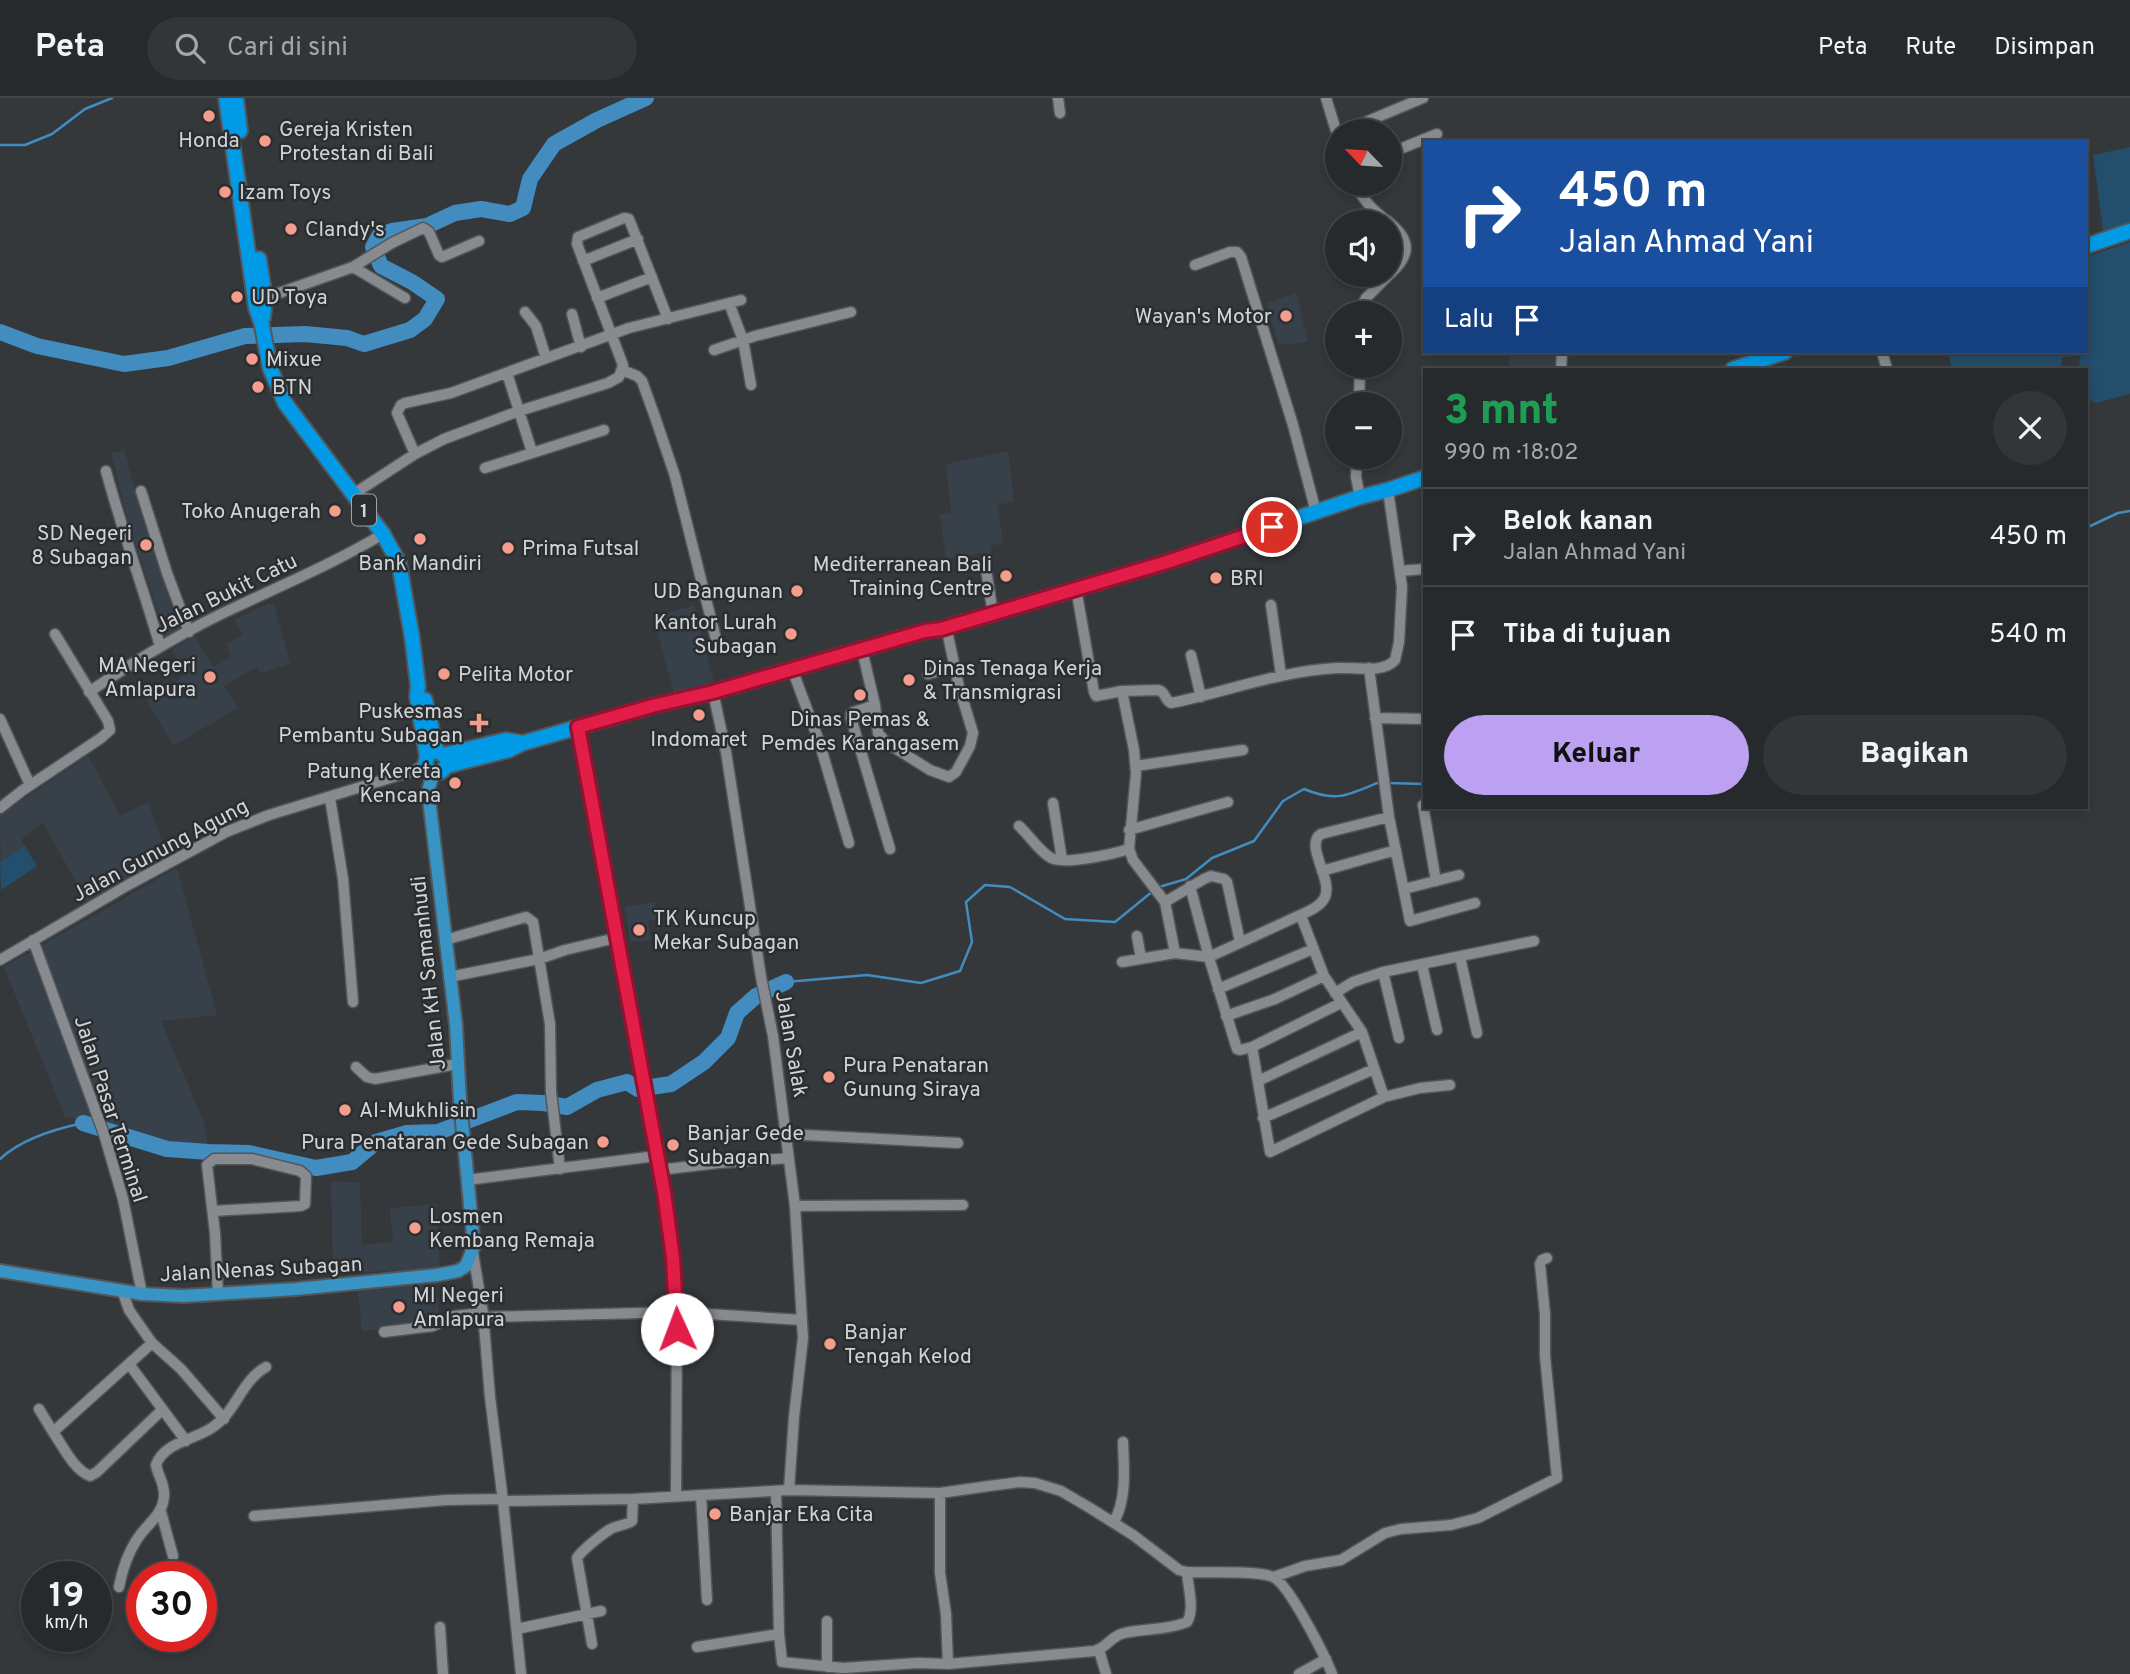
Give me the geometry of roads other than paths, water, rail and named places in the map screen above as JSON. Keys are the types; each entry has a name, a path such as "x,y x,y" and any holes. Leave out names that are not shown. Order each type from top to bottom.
{"highway":[{"name":"1","path":"226,98 256,308 274,380 285,403 383,534 399,563 418,686 423,693 435,761"},
{"name":"1","path":"236,98 265,298 262,326"},
{"path":"2088,245 2130,231"},
{"path":"1737,368 1779,354"},
{"path":"435,761 506,740 523,743 993,614 1167,562 1423,478"}],"main road":[{"name":"Jalan KH Samanhudi","path":"435,761 429,799 456,1025 460,1101 474,1237 473,1253"},
{"name":"Jalan Nenas Subagan","path":"0,1272 142,1294 218,1295 437,1275 458,1271 466,1266 473,1253"}],"street":[{"path":"1058,98 1060,113"},
{"path":"1326,98 1332,119"},
{"path":"1373,119 1423,98"},
{"path":"1402,148 1437,134"},
{"path":"1362,196 1373,210"},
{"path":"352,495 415,454 444,439 619,377 622,365 577,244 578,237 624,218 631,221 668,319"},
{"path":"265,298 353,267 418,230 427,229 439,255 446,257 479,241"},
{"path":"1402,235 1406,248 1402,259"},
{"path":"583,261 638,239"},
{"path":"1195,265 1230,252 1237,252 1241,257 1293,425 1316,512"},
{"path":"353,267 405,298"},
{"path":"597,298 652,277"},
{"path":"1364,301 1377,287"},
{"path":"415,454 397,413 401,405 450,393 629,328 741,300"},
{"path":"729,303 743,340 751,385"},
{"path":"525,312 536,326 546,358"},
{"path":"714,350 851,312"},
{"path":"572,314 581,347"},
{"path":"622,370 642,381 648,398 675,476 716,639"},
{"path":"507,373 532,452"},
{"path":"485,468 604,430"},
{"path":"1356,469 1360,497"},
{"path":"106,471 160,646"},
{"path":"1076,588 1096,696 1122,691 1161,690 1166,700 1171,703 1281,675 1338,668 1387,667 1395,660 1401,608 1400,571 1388,490"},
{"path":"141,491 189,632"},
{"name":"Jalan Bukit Catu","path":"89,692 160,646 237,606 333,562 383,534"},
{"path":"985,563 993,614"},
{"path":"1400,571 1423,569"},
{"path":"1271,605 1281,675"},
{"path":"862,650 875,705 878,733 887,743 940,775 952,775 970,746 972,733 946,626"},
{"path":"0,808 110,730 108,721 55,634"},
{"path":"1191,655 1201,697"},
{"path":"928,674 954,667"},
{"path":"1368,668 1389,817 1410,921 1475,903"},
{"path":"792,669 819,741 849,843"},
{"path":"1122,691 1136,766 1129,849 1133,860 1163,900 1175,953"},
{"name":"Jalan Salak","path":"713,692 726,752 761,977 773,1036 795,1206 802,1320 801,1364 789,1490"},
{"path":"875,705 851,714 890,849"},
{"path":"1375,718 1423,719"},
{"path":"0,719 30,785"},
{"path":"578,727 647,1093 673,1258 677,1312 676,1495"},
{"path":"1136,766 1243,750"},
{"name":"Jalan Gunung Agung","path":"0,960 128,885 226,832 269,815 414,771 435,761"},
{"path":"330,798 343,879 353,1002"},
{"path":"1129,831 1228,802"},
{"path":"1053,803 1062,860"},
{"path":"1424,809 1436,881"},
{"path":"1122,962 1175,953 1209,957 1301,916 1315,907 1325,896 1327,889 1316,836 1389,817"},
{"path":"1019,826 1048,856 1055,859 1112,855 1129,849"},
{"path":"1322,872 1396,849"},
{"path":"1404,889 1459,875"},
{"path":"1163,900 1211,876 1224,879 1227,882 1240,942"},
{"path":"1189,886 1237,1049 1252,1047 1341,1003"},
{"path":"1301,916 1324,976 1362,1032 1384,1097"},
{"path":"445,940 526,917 533,922 550,1024 551,1092 560,1169"},
{"path":"1137,936 1141,958"},
{"path":"449,976 540,959 616,938"},
{"name":"Jalan Pasar Terminal","path":"33,940 100,1123 123,1199 142,1294"},
{"path":"1335,993 1353,982 1383,972 1534,941"},
{"path":"1218,989 1313,948"},
{"path":"1460,957 1477,1033"},
{"path":"1422,965 1437,1030"},
{"path":"1383,972 1399,1038"},
{"path":"1226,1016 1275,999 1324,976"},
{"path":"1258,1082 1362,1032"},
{"path":"1252,1047 1270,1152 1384,1097 1420,1088 1450,1085"},
{"path":"356,1067 367,1077 376,1079 457,1064"},
{"path":"1264,1118 1374,1069"},
{"path":"786,1134 958,1143"},
{"path":"467,1180 656,1156"},
{"path":"659,1170 789,1158"},
{"path":"213,1211 301,1206 306,1199 306,1176 300,1171 252,1159 214,1159 207,1165 213,1211 218,1295"},
{"path":"795,1206 963,1205"},
{"path":"473,1253 484,1315 490,1397 521,1674"},
{"path":"254,1516 446,1500 633,1499 789,1490 940,1493 1020,1482 1035,1483 1060,1491 1114,1522 1170,1565 1187,1573 1259,1574 1274,1577 1305,1566 1341,1560 1384,1533 1451,1525 1478,1518 1557,1478 1545,1356 1545,1314 1540,1264 1547,1258"},
{"path":"122,1290 129,1310 152,1343 181,1369 224,1419"},
{"path":"384,1332 433,1326 454,1316 484,1315 677,1312 802,1320"},
{"path":"53,1432 152,1343"},
{"path":"129,1364 186,1441"},
{"path":"173,1556 161,1512 164,1486 156,1468 157,1460 163,1452 212,1428 224,1419 251,1379 266,1367"},
{"path":"39,1409 53,1432 87,1475 93,1475 162,1410"},
{"path":"1114,1522 1119,1514 1123,1493 1123,1442"},
{"path":"776,1491 782,1674"},
{"path":"940,1493 940,1573 946,1614 948,1664"},
{"path":"701,1495 707,1600"},
{"path":"592,1644 577,1558 609,1530 632,1521 633,1499"},
{"path":"118,1587 136,1541 145,1527 161,1512"},
{"path":"782,1662 793,1661 827,1667 948,1664 1100,1650 1112,1639 1123,1634 1187,1622 1191,1609 1187,1573"},
{"path":"1274,1577 1288,1594 1332,1674"},
{"path":"517,1629 601,1611"},
{"path":"827,1621 827,1667"},
{"path":"440,1627 443,1674"},
{"path":"697,1647 779,1634"},
{"path":"1100,1650 1106,1674"},
{"path":"1298,1674 1326,1659"}],"waterway":[{"path":"0,145 25,145 52,134 85,109 112,98"},
{"path":"0,332 37,346 124,364 168,358 245,336 305,334 347,338 364,344 410,330 425,319 437,299 381,266 373,247 379,236 392,231 427,226 455,213 481,209 510,214 523,208 530,179 554,144 597,120 646,98"},
{"path":"2088,527 2118,513 2130,511"},
{"path":"1159,887 1186,879 1212,858 1254,841 1283,801 1304,789 1324,795 1341,796 1382,783"},
{"path":"1388,783 1423,784"},
{"path":"786,982 867,975 921,983 960,971 972,942 966,902 985,885 1010,887 1065,919 1115,922 1153,891"},
{"path":"83,1123 167,1149 249,1153 316,1168 352,1162 376,1142 407,1133 438,1132 517,1102 567,1107 597,1090 627,1082 638,1089 671,1084 704,1062 728,1038 737,1013 756,996 786,982"},
{"path":"0,1159 28,1140 83,1123"}],"place":[{"name":"Honda","path":"209,116"},
{"name":"Gereja Kristen Protestan di Bali","path":"265,141"},
{"name":"Izam Toys","path":"225,192"},
{"name":"Clandy's","path":"291,229"},
{"name":"UD Toya","path":"237,297"},
{"name":"Wayan's Motor","path":"1286,316"},
{"name":"Mixue","path":"252,359"},
{"name":"BTN","path":"258,387"},
{"name":"Toko Anugerah","path":"335,511"},
{"name":"Bank Mandiri","path":"420,539"},
{"name":"SD Negeri 8 Subagan","path":"146,545"},
{"name":"Prima Futsal","path":"508,548"},
{"name":"Mediterranean Bali Training Centre","path":"1006,576"},
{"name":"BRI","path":"1216,578"},
{"name":"UD Bangunan","path":"797,591"},
{"name":"Kantor Lurah Subagan","path":"791,634"},
{"name":"Pelita Motor","path":"444,674"},
{"name":"MA Negeri Amlapura","path":"210,677"},
{"name":"Dinas Tenaga Kerja & Transmigrasi","path":"909,680"},
{"name":"Dinas Pemas & Pemdes Karangasem","path":"860,695"},
{"name":"Indomaret","path":"699,715"},
{"name":"Puskesmas Pembantu Subagan","path":"479,723"},
{"name":"Patung Kereta Kencana","path":"455,783"},
{"name":"TK Kuncup Mekar Subagan","path":"639,930"},
{"name":"Pura Penataran Gunung Siraya","path":"829,1077"},
{"name":"Al-Mukhlisin","path":"345,1110"},
{"name":"Pura Penataran Gede Subagan","path":"603,1142"},
{"name":"Banjar Gede Subagan","path":"673,1145"},
{"name":"Losmen Kembang Remaja","path":"415,1228"},
{"name":"MI Negeri Amlapura","path":"399,1307"},
{"name":"Banjar Tengah Kelod","path":"830,1344"},
{"name":"Banjar Eka Cita","path":"715,1514"}]}
